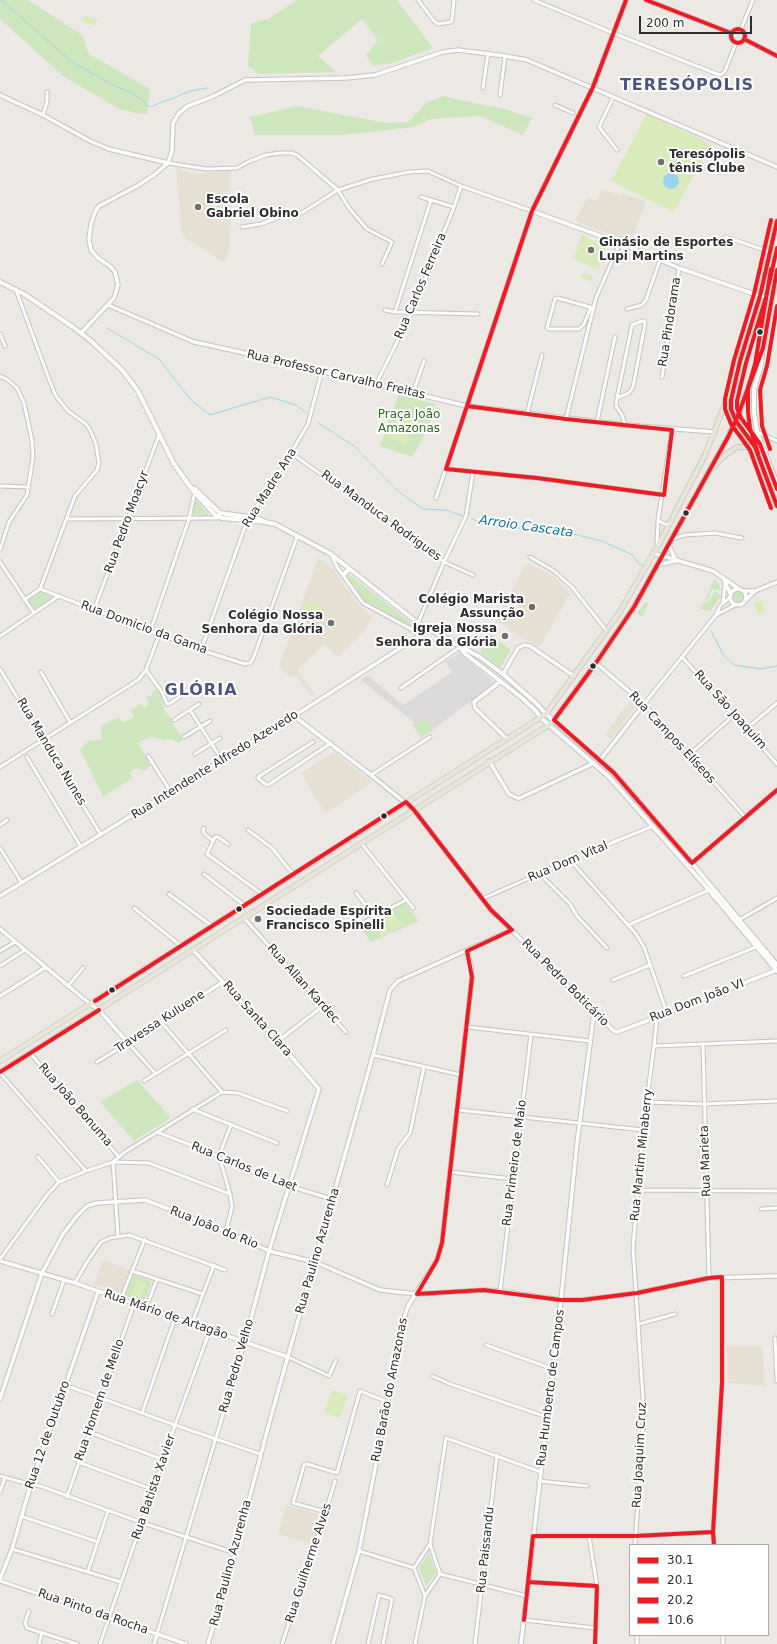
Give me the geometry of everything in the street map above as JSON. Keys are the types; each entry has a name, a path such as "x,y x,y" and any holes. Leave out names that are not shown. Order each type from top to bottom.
{"main road":[{"path":"2,1060 546,714 626,601 658,546 705,454 715,432 740,361 760,296 777,221"},
{"path":"777,270 761,365 754,389 754,412 757,432 777,484"},
{"path":"0,282 16,290 81,333 122,370 138,391 174,464 194,490 218,518 248,519"},
{"path":"0,1073 549,725 596,663 634,607 658,565 709,473 737,418 763,348"},
{"path":"740,361 731,400 731,409 733,415 758,454 777,506"},
{"path":"709,473 724,456 737,447 749,447 758,454"},
{"path":"194,490 220,513 275,524 331,554 418,623 480,657 503,674 546,714 600,760 621,782 737,920 756,947 777,970"},
{"path":"218,518 221,516 232,515"},
{"path":"342,575 349,569"},
{"path":"411,629 418,623"},
{"path":"460,646 464,653 501,681 536,711 541,718 594,763 621,790 690,864 709,890 777,965"}],"street":[{"path":"418,0 438,24 451,22 454,0"},
{"path":"534,0 613,33 721,75 725,71 736,43 739,43 744,39 745,33 741,29"},
{"path":"436,498 532,211 593,87 626,0"},
{"path":"646,0 731,33"},
{"path":"741,29 753,0"},
{"path":"731,33 733,30 741,29"},
{"path":"731,33 730,37 736,43"},
{"path":"744,39 777,56"},
{"path":"81,333 108,305 117,292 118,285 115,272 91,250 89,239 91,224 95,212 100,206 142,182 168,163 172,151 174,123 179,113 188,106 214,96 245,80 253,78 346,78 368,76 390,71 443,52 458,50 488,53 527,60 777,167"},
{"path":"483,88 488,53"},
{"path":"500,95 505,56"},
{"path":"43,115 47,102 47,92"},
{"path":"0,95 43,115 90,141 109,149 168,163 206,169 238,168 246,162 266,155 280,153 297,155 338,190 349,208 367,229 392,242 382,264"},
{"path":"612,100 599,127 617,150"},
{"path":"555,105 573,113"},
{"path":"242,227 261,224 285,215 300,214 338,190 373,179 401,172 428,171 461,186 620,243 679,268 760,296 772,298"},
{"name":"Rua Carlos Ferreira","path":"376,384 412,312 461,186"},
{"path":"421,197 454,207"},
{"path":"395,312 431,200"},
{"path":"726,237 770,252"},
{"path":"592,308 558,298 555,299 547,328 579,329 584,324 592,308 620,243"},
{"path":"627,309 642,305 646,300 660,260"},
{"name":"Rua Pindorama","path":"662,377 679,268"},
{"path":"16,290 56,396 68,411 86,424 96,444 99,463 98,470 75,496 40,589 24,600"},
{"name":"Rua Professor Carvalho Freitas","path":"108,305 194,342 467,406 566,419 672,430 715,432"},
{"path":"566,419 592,308"},
{"path":"386,310 395,312 478,314"},
{"path":"616,398 629,393 633,387 645,322 642,321 632,326 616,398 616,406 625,420 625,425"},
{"path":"0,334 5,346"},
{"path":"598,422 614,337"},
{"path":"527,414 542,355"},
{"path":"413,393 424,362"},
{"name":"Rua Madre Ana","path":"200,650 248,519 308,424 322,371"},
{"path":"0,376 8,380 17,388 24,403 32,440 33,457 27,495 6,529 0,550"},
{"path":"658,546 658,520 664,495 672,430"},
{"path":"757,432 777,441"},
{"name":"Rua Pedro Moacyr","path":"94,610 160,435"},
{"path":"760,440 764,436"},
{"name":"Rua Manduca Rodrigues","path":"291,453 444,562 473,575"},
{"path":"446,469 537,478 664,495"},
{"path":"418,623 444,562 466,516 473,472"},
{"path":"0,486 29,487"},
{"path":"150,632 189,519 194,490"},
{"path":"67,519 218,518"},
{"path":"658,520 662,523 669,524"},
{"path":"678,528 685,535"},
{"path":"672,539 685,535 715,533 742,538"},
{"name":"Rua Domicio da Gama","path":"40,589 159,636 245,664 250,663 253,659 297,537"},
{"path":"669,545 676,561"},
{"path":"654,553 676,561 703,567 713,571 741,590 746,595 745,600"},
{"path":"331,554 342,575 363,603 411,629 419,636"},
{"path":"530,557 554,571 572,587 606,630"},
{"path":"658,565 676,561"},
{"path":"0,562 34,613"},
{"path":"723,579 732,601 738,604"},
{"path":"716,615 742,603 755,591 777,582"},
{"path":"723,604 726,584"},
{"path":"600,760 682,657 684,652 731,596 734,590 755,591"},
{"path":"0,636 59,596"},
{"name":"Rua Intendente Alfredo Azevedo","path":"0,896 81,848 294,716 419,636 427,629"},
{"path":"0,767 138,680 146,670 159,636"},
{"path":"503,674 518,648 524,645 530,646 574,676"},
{"path":"401,688 460,646"},
{"name":"Rua São Joaquim","path":"682,657 777,764"},
{"name":"Rua Campos Elíseos","path":"596,663 644,704 745,817"},
{"name":"Rua Manduca Nunes","path":"0,669 101,835"},
{"path":"146,670 162,692 167,704 181,696"},
{"path":"41,672 70,722"},
{"path":"501,681 474,702 475,708 508,739"},
{"path":"746,730 777,703"},
{"path":"174,720 199,704"},
{"path":"190,710 222,760"},
{"name":"Rua Pedro Boticário","path":"294,716 406,802 414,810 482,899 594,1012 614,1031 617,1032"},
{"path":"689,756 734,716"},
{"path":"184,737 210,721"},
{"path":"371,774 430,737"},
{"path":"195,754 220,738"},
{"path":"313,742 258,778 268,785 330,744"},
{"path":"148,756 171,792"},
{"path":"27,758 81,848"},
{"path":"489,762 509,794 516,798 520,798 594,763"},
{"path":"690,864 777,790"},
{"path":"0,825 7,820"},
{"name":"Rua Dom Vital","path":"482,899 570,860 653,826"},
{"path":"204,828 204,833 213,841"},
{"path":"248,830 272,848 293,874"},
{"path":"228,844 217,837 207,852 208,855 262,894"},
{"path":"361,844 413,908"},
{"path":"0,848 22,883"},
{"path":"570,860 642,944 667,1013"},
{"path":"204,874 244,905"},
{"path":"540,874 570,904 577,916 607,948"},
{"path":"628,926 709,890"},
{"path":"356,893 375,916"},
{"path":"169,894 212,926"},
{"path":"737,920 777,898"},
{"path":"359,925 406,900"},
{"path":"134,908 180,946"},
{"name":"Rua Allan Kardec","path":"244,918 346,1032"},
{"path":"0,929 99,1010 156,1074"},
{"name":"Rua Paulino Azurenha","path":"208,1644 373,1055 388,994 393,985 398,981 512,930"},
{"path":"0,951 15,942"},
{"path":"684,976 756,947"},
{"path":"0,966 25,950"},
{"name":"Rua Santa Clara","path":"193,950 278,1041 319,1089"},
{"name":"Rua Barão do Amazonas","path":"333,1644 359,1551 404,1315 408,1306 417,1294 437,1260 442,1243 472,977 467,951"},
{"path":"613,980 650,965"},
{"path":"0,996 46,967"},
{"path":"68,986 83,968"},
{"name":"Rua Dom João VI","path":"617,1032 777,970"},
{"name":"Travessa Kuluene","path":"97,1062 223,982"},
{"path":"278,1041 323,1006"},
{"name":"Rua Humberto de Campos","path":"521,1644 594,1012"},
{"name":"Rua Martim Minaberry","path":"637,1293 633,1248 642,1130 654,1046 656,1017"},
{"path":"161,1022 222,1092"},
{"path":"467,1027 590,1042"},
{"path":"144,1081 226,1030"},
{"name":"Rua Primeiro de Maio","path":"500,1291 530,1035"},
{"path":"654,1046 777,1041"},
{"name":"Rua Marieta","path":"703,1044 709,1278"},
{"name":"Rua João Bonuma","path":"30,1053 119,1157"},
{"path":"0,1055 2,1060"},
{"path":"373,1055 461,1074"},
{"path":"387,1185 398,1149 408,1138 410,1133 424,1067"},
{"path":"0,1073 86,1171"},
{"name":"Rua Pedro Velho","path":"154,1644 245,1341 269,1251 319,1089"},
{"path":"113,1162 192,1109 222,1092 238,1093 287,1111"},
{"path":"646,1102 704,1104 777,1101"},
{"path":"192,1109 276,1143"},
{"path":"458,1110 642,1130"},
{"path":"226,1231 232,1207 230,1194 219,1156 231,1125"},
{"name":"Rua Carlos de Laet","path":"157,1132 219,1156 229,1163 290,1186 332,1199"},
{"path":"38,1157 59,1182"},
{"path":"113,1162 118,1236"},
{"path":"0,1260 47,1195 59,1182 113,1162 149,1163 230,1194"},
{"path":"450,1172 513,1179"},
{"path":"637,1190 707,1192 777,1191"},
{"name":"Rua João do Rio","path":"0,1399 42,1273 63,1234 76,1217 87,1206 97,1203 145,1200 226,1231 269,1251 315,1262 380,1290 417,1294 484,1290 561,1300 582,1300 637,1293 709,1278 777,1276"},
{"path":"761,1209 777,1208"},
{"path":"75,1283 87,1262 102,1242 110,1238 129,1235 226,1270"},
{"path":"121,1300 145,1240"},
{"name":"Rua Mário de Artagão","path":"0,1260 75,1283 121,1300 245,1341 288,1357 329,1376 336,1360"},
{"path":"192,1323 214,1265"},
{"path":"132,1270 203,1294"},
{"path":"714,1544 713,1532 722,1383 722,1277"},
{"path":"146,1308 157,1279"},
{"path":"52,1314 64,1280"},
{"name":"Rua 12 de Outubro","path":"0,1580 12,1549 31,1484 98,1292"},
{"name":"Rua Joaquim Cruz","path":"635,1544 644,1414 637,1293"},
{"name":"Rua Homem de Mello","path":"67,1497 134,1304"},
{"path":"639,1324 675,1314"},
{"path":"142,1413 175,1318"},
{"name":"Rua Batista Xavier","path":"100,1644 143,1523 175,1425 210,1330"},
{"path":"775,1338 777,1381"},
{"path":"486,1345 553,1369"},
{"path":"432,1376 450,1384 547,1418"},
{"path":"65,1385 260,1454"},
{"path":"326,1512 293,1503 304,1465 307,1464 337,1473 360,1391 388,1402"},
{"path":"89,1432 164,1460"},
{"path":"414,1568 430,1544 446,1438 497,1455 540,1472"},
{"name":"Rua Paissandu","path":"475,1644 497,1455"},
{"path":"78,1462 154,1490"},
{"path":"0,1476 40,1486 67,1497 143,1523 235,1552"},
{"path":"0,1492 5,1477"},
{"name":"Rua Guilherme Alves","path":"282,1644 335,1481"},
{"path":"540,1481 587,1486"},
{"path":"88,1571 108,1511"},
{"path":"21,1516 98,1542"},
{"path":"533,1536 635,1536 713,1532"},
{"path":"589,1536 597,1586 595,1644"},
{"path":"430,1544 440,1574"},
{"path":"12,1549 121,1582"},
{"path":"359,1551 414,1568"},
{"path":"414,1568 424,1596"},
{"path":"440,1574 527,1596"},
{"path":"415,1644 424,1596 440,1574"},
{"name":"Rua Pinto da Rocha","path":"0,1580 186,1644"},
{"path":"528,1582 597,1586"},
{"path":"368,1644 379,1595 392,1599 383,1644"},
{"path":"29,1611 25,1626 27,1628 77,1644"},
{"path":"524,1620 595,1628"},
{"path":"39,1644 42,1632"}],"shaded area":[{"name":"Escola Gabriel Obino","path":"176,167 193,174 230,171 231,217 229,251 225,263 182,236"},
{"path":"602,189 620,195 625,194 646,202 630,242 575,221 587,197 596,201"},
{"name":"Colégio Nossa Senhora da Glória","path":"318,558 333,569 360,607 366,610 365,613 372,616 365,630 338,657 324,644 297,670 315,694 312,696 294,674 290,677 279,666"},
{"name":"Colégio Marista Assunção","path":"526,563 554,576 570,594 540,646 521,638 508,627 496,621"},
{"path":"460,653 495,683 435,728 423,718 415,723 361,680 368,676 403,705 452,672 445,662"},
{"path":"632,699 638,704 611,739 605,734"},
{"path":"334,752 372,782 325,814 301,773"},
{"path":"103,1260 130,1270 121,1294 94,1284"},
{"path":"727,1346 762,1346 765,1386 728,1383"},
{"path":"286,1505 320,1515 312,1544 278,1534"}],"green space":[{"path":"0,0 28,0 82,35 89,54 150,89 147,115 121,110 63,76 0,19"},
{"path":"297,0 397,0 433,48 392,63 373,66 366,55 378,40 362,19 318,56 336,72 259,74 248,66 251,23 268,19"},
{"path":"84,16 97,19 96,25 83,22"},
{"path":"443,96 504,109 532,118 523,135 480,116 431,119 414,127 343,135 255,135 250,117 297,106 387,123 408,122 426,103"},
{"name":"Teresópolis tênis Clube","path":"647,114 711,144 674,212 611,181"},
{"name":"Ginásio de Esportes Lupi Martins","path":"582,235 595,242 596,240 608,244 598,269 573,259"},
{"path":"582,273 593,276 592,281 581,278"},
{"name":"Praça João Amazonas","path":"399,394 435,404 428,429 412,457 380,446"},
{"path":"397,408 416,415 406,444 386,437"},
{"path":"194,498 210,516 193,515"},
{"path":"347,573 414,625 413,627 366,604 346,575"},
{"path":"714,579 718,583 721,591 712,589 707,601 705,601"},
{"path":"41,591 53,597 35,609 28,600"},
{"path":"715,591 721,596 710,611 700,609 703,603 709,601"},
{"path":"736,592 740,592 742,593 742,601 736,602 733,599 733,595"},
{"path":"313,600 323,612 312,621 302,608"},
{"path":"761,600 765,611 758,614 754,603"},
{"path":"645,603 649,603 642,617 637,613"},
{"path":"490,634 511,650 500,668 480,652"},
{"path":"157,689 161,695 164,710 173,721 172,723 181,735 182,740 179,743 171,739 165,740 151,736 138,743 151,765 145,771 136,768 130,772 132,778 103,797 80,749 88,741 101,740 101,726 118,717 123,722 134,717 131,710 141,704 144,708 149,705 146,697 152,695"},
{"path":"423,718 435,728 421,738 413,725"},
{"path":"405,903 419,921 371,942 359,927"},
{"path":"393,912 402,924 392,931 383,918"},
{"path":"381,920 389,932 382,937 374,925"},
{"path":"137,1080 171,1118 134,1141 100,1102"},
{"path":"129,1273 152,1281 144,1302 121,1294"},
{"path":"137,1279 146,1283 141,1297 132,1294"},
{"path":"333,1390 348,1396 339,1418 324,1412"},
{"path":"429,1553 436,1572 426,1586 419,1568"}],"water":[{"path":"668,173 674,173 679,178 677,187 674,189 668,189 663,184 663,178"}],"waterway":[{"path":"1,0 72,62 115,86 133,93 150,107 191,91 207,88"},
{"name":"Arroio Cascata","path":"107,328 159,359 191,400 210,415 270,397 296,405 309,415"},
{"name":"Arroio Cascata","path":"318,423 354,446 399,492 423,509 446,510 463,516"},
{"name":"Arroio Cascata","path":"472,519 486,524 526,529 557,530 602,541 633,555 638,563 644,566"},
{"name":"Arroio Cascata","path":"711,631 724,656 734,665 761,669 777,666"}],"transit line":[{"name":"20.1","path":"467,406 532,211 593,87 626,0"},
{"name":"20.1","path":"646,0 731,33"},
{"name":"20.1","path":"735,29 741,29 745,33 745,36 745,39 741,43 735,43 731,39 731,33 735,29"},
{"name":"20.1","path":"744,39 777,56"},
{"name":"20.2","path":"771,220 754,294 734,360 725,399 725,409 731,424 750,450 771,508"},
{"name":"20.1","path":"777,221 760,296 740,361 731,400 731,409 736,421 755,447 777,506"},
{"name":"10.6","path":"777,248 766,297 746,363 737,401 737,408 741,418 760,444 777,489"},
{"name":"10.6","path":"758,453 750,428 748,388 755,364 771,269"},
{"name":"20.1","path":"777,270 763,348 737,418 728,437 634,607 596,663 554,720 614,773 692,863 777,790"},
{"name":"20.2","path":"770,449 762,426 760,390 767,366 777,306"},
{"name":"20.1","path":"467,406 566,419 672,430 664,495 537,478 446,469 467,406"},
{"name":"30.1","path":"95,1001 406,802 414,810 491,910 512,930 467,951 472,977 442,1243 437,1260 417,1294"},
{"name":"30.1","path":"0,1072 99,1010"},
{"name":"30.1","path":"417,1294 484,1290 561,1300 582,1300 637,1293 709,1278 722,1277 722,1383 713,1532 714,1544"},
{"name":"30.1","path":"524,1620 533,1536 635,1536 713,1532"},
{"name":"30.1","path":"528,1582 597,1586 595,1644"}],"place":[{"name":"Teresópolis tênis Clube","path":"661,162"},
{"name":"Escola Gabriel Obino","path":"198,207"},
{"name":"Ginásio de Esportes Lupi Martins","path":"591,250"},
{"name":"Colégio Marista Assunção","path":"532,607"},
{"name":"Colégio Nossa Senhora da Glória","path":"331,623"},
{"name":"Igreja Nossa Senhora da Glória","path":"505,636"},
{"name":"Sociedade Espírita Francisco Spinelli","path":"258,919"}],"district":[{"name":"TERESÓPOLIS","path":"687,86"},
{"name":"GLÓRIA","path":"201,691"}]}
